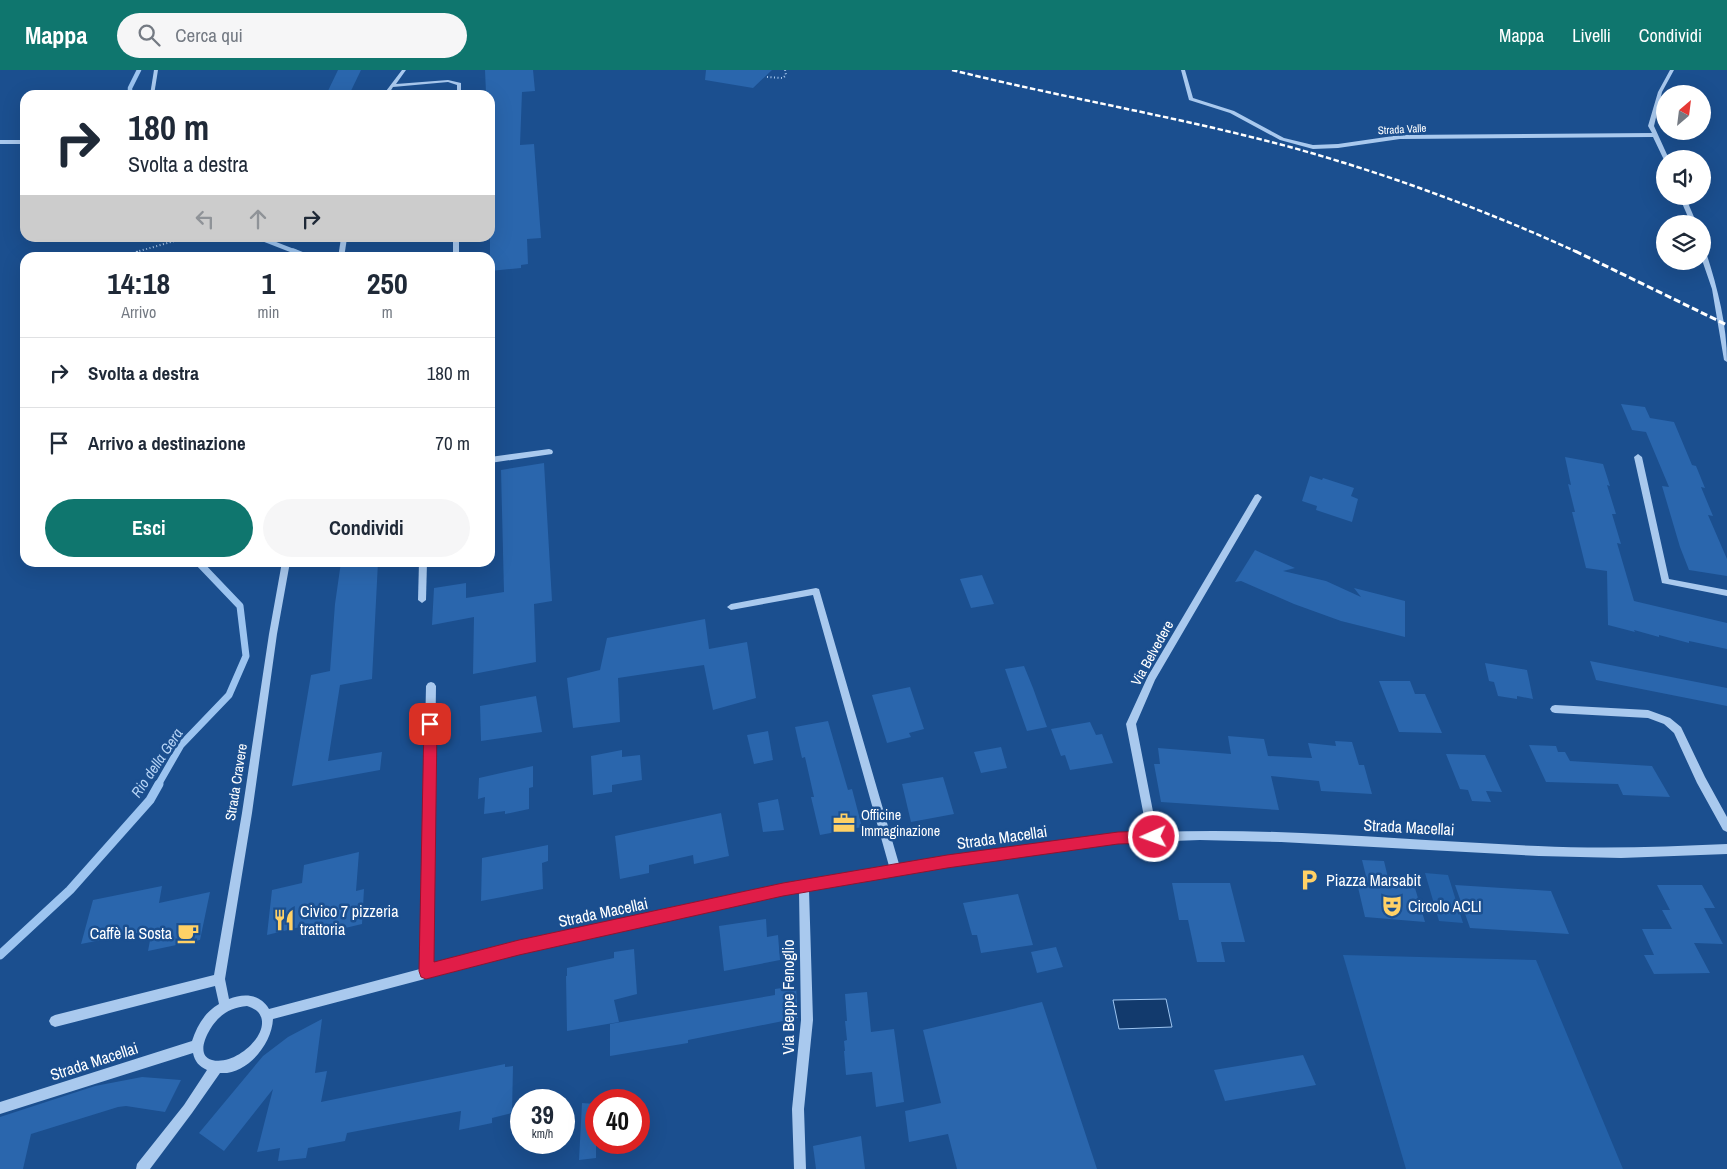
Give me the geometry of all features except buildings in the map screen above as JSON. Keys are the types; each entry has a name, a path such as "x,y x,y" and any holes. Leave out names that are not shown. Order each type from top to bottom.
{"street":[{"path":"153,90 156,70"},
{"path":"389,90 404,70"},
{"name":"Strada Valle","path":"1184,70 1191,99 1232,112 1282,139 1313,147 1338,146 1400,138 1654,135"},
{"path":"1662,150 1651,126 1660,92 1672,70"},
{"path":"392,86 448,81 459,84 458,90"},
{"path":"0,142 20,142"},
{"path":"1709,270 1715,289 1727,360"},
{"path":"495,459 549,452"},
{"path":"1638,457 1665,580 1727,593"},
{"name":"Via Belvedere","path":"1154,837 1131,724 1151,679 1258,497"},
{"name":"Strada Cravere","path":"225,1006 219,979 285,567"},
{"path":"422,600 423,567"},
{"path":"731,607 816,591 896,870"},
{"path":"426,971 431,686"},
{"path":"1556,709 1648,714 1667,720 1678,730 1701,780 1727,828"},
{"name":"Strada Macellai","path":"267,1015 426,971 519,948 804,886 896,870 1118,838 1200,835 1281,837 1621,853 1727,849"},
{"name":"Via Beppe Fenoglio","path":"800,1169 798,1109 807,1020 804,886"},
{"path":"55,1021 219,979"},
{"path":"247,1000 256,1002 263,1007 267,1015 265,1035 249,1056 226,1068 216,1068 202,1061 197,1046 200,1035 214,1014 225,1006 247,1000"},
{"name":"Strada Macellai","path":"0,1108 197,1046"},
{"path":"142,1169 188,1110 216,1068"}],"path":[{"path":"767,78 783,78 786,75 785,70"},
{"path":"137,252 171,242"}],"shaded area":[{"path":"1425,873 1448,875 1463,923 1439,921"},
{"path":"1343,955 1536,960 1623,1169 1406,1169"},
{"path":"1166,999 1172,1027 1119,1029 1113,1000"}],"waterway":[{"name":"Rio della Gera","path":"130,90 139,70"},
{"name":"Rio della Gera","path":"270,242 296,252"},
{"name":"Rio della Gera","path":"158,785 181,745 229,695 246,656 240,606 203,567"},
{"name":"Rio della Gera","path":"0,955 70,890 150,800 159,784"}],"railway":[{"path":"952,70 1206,126 1290,147 1436,194 1577,252"},
{"path":"1575,251 1727,325"}],"place":[{"name":"Officine Immaginazione","path":"844,823"},
{"name":"Piazza Marsabit","path":"1309,880"},
{"name":"Circolo ACLI","path":"1392,906"},
{"name":"Civico 7 pizzeria trattoria","path":"284,920"},
{"name":"Caffè la Sosta","path":"188,933"}],"route":[{"path":"430,724 426,971 519,948 783,889 947,861 1118,838 1154,837"}]}
